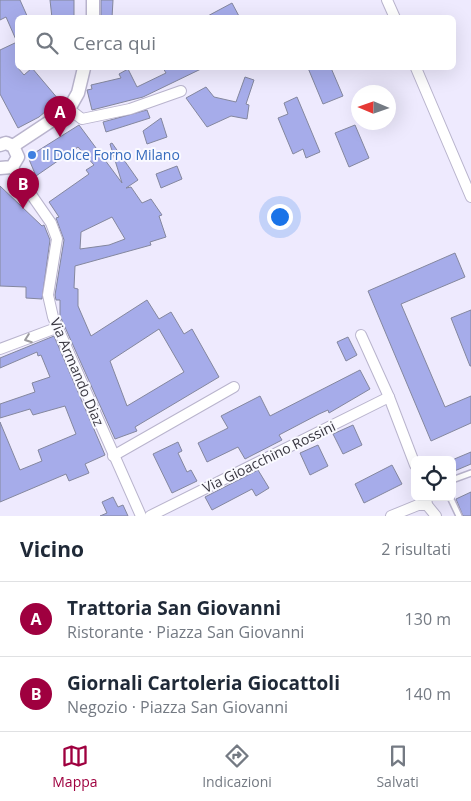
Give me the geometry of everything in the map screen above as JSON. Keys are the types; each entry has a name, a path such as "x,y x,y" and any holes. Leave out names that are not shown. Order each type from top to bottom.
{"street":[{"path":"93,0 93,15"},
{"path":"387,0 394,15"},
{"path":"13,146 70,109 78,93 84,70"},
{"path":"417,70 471,197"},
{"path":"70,109 82,119 130,109 181,91"},
{"path":"0,145 6,143 13,146 18,157 6,168"},
{"name":"Via Armando Diaz","path":"6,168 51,223 57,239 48,295 56,328 81,379 113,456 141,516"},
{"path":"0,349 56,328"},
{"path":"361,335 389,397 412,456"},
{"path":"113,456 234,387"},
{"name":"Via Gioacchino Rossini","path":"150,516 389,397"},
{"path":"391,516 427,501 436,516"}],"lane":[{"path":"456,478 471,472"},
{"path":"452,501 459,516"}],"building":[{"path":"0,0 20,0 27,15 15,15 15,37 6,17 0,20"},
{"path":"50,0 74,0 74,15 52,15"},
{"path":"101,0 113,0 112,15 101,15"},
{"path":"232,3 238,15 210,15"},
{"path":"15,43 15,70 20,70 24,75 30,70 34,70 59,100 39,117 18,128 0,94 0,50"},
{"path":"126,70 128,70 137,87 166,73 164,70 199,70 143,97 92,110 87,90 92,89 91,85 121,78 119,74"},
{"path":"309,70 332,70 343,96 323,104"},
{"path":"245,77 254,80 246,104 249,105 247,119 231,116 207,127 186,98 206,87 214,97 236,102"},
{"path":"297,97 320,152 306,158 303,149 293,154 278,118 288,114 284,103"},
{"path":"147,110 150,118 106,132 103,122"},
{"path":"161,118 167,137 147,144 143,131"},
{"path":"79,125 122,183 110,144 112,143 138,180 126,188 131,187 142,203 151,199 162,215 159,216 166,237 150,242 151,245 75,266 74,288 78,289 78,306 91,336 147,300 159,319 171,312 184,334 192,329 219,377 135,427 137,431 115,439 60,316 60,300 56,300 55,295 64,240 56,218 59,217 49,202 89,174 86,170 94,165 78,147 36,176 28,157","holes":["112,217 125,239 109,245 80,249 81,232","159,329 184,372 127,406 110,361"]},
{"path":"351,127 351,130 357,130 369,158 349,167 335,133"},
{"path":"177,166 182,179 161,188 156,174"},
{"path":"0,186 42,226 44,225 50,240 42,299 26,298 26,287 0,286"},
{"path":"455,253 465,277 401,304 445,407 471,396 471,423 431,441 368,291"},
{"path":"471,310 471,366 470,366 451,318"},
{"path":"54,336 105,455 85,464 89,473 69,481 66,474 0,502 0,422 20,470 42,461 38,450 76,434 65,406 33,415 30,409 0,418 0,404 35,392 32,383 50,377 41,355 38,356 37,352 0,368 0,358"},
{"path":"348,337 357,355 346,361 337,342"},
{"path":"360,370 370,389 329,413 328,410 279,435 282,440 245,459 238,447 207,462 198,443 228,428 221,416 260,396 270,416"},
{"path":"353,425 362,445 343,454 333,434"},
{"path":"178,442 182,451 178,453 187,472 191,470 197,481 172,493 153,454"},
{"path":"318,445 328,466 310,475 300,453"},
{"path":"471,452 471,464 456,470 456,458"},
{"path":"392,465 402,484 364,503 355,484"},
{"path":"258,470 269,488 256,496 252,489 212,510 205,497"},
{"path":"471,492 471,516 463,516 456,499"},
{"path":"113,497 118,507 123,505 128,516 100,516 107,513 102,502"}],"place":[{"name":"Trattoria San Giovanni","path":"60,137"},
{"name":"Il Dolce Forno Milano","path":"32,155"},
{"name":"Giornali Cartoleria Giocattoli","path":"23,209"}]}
